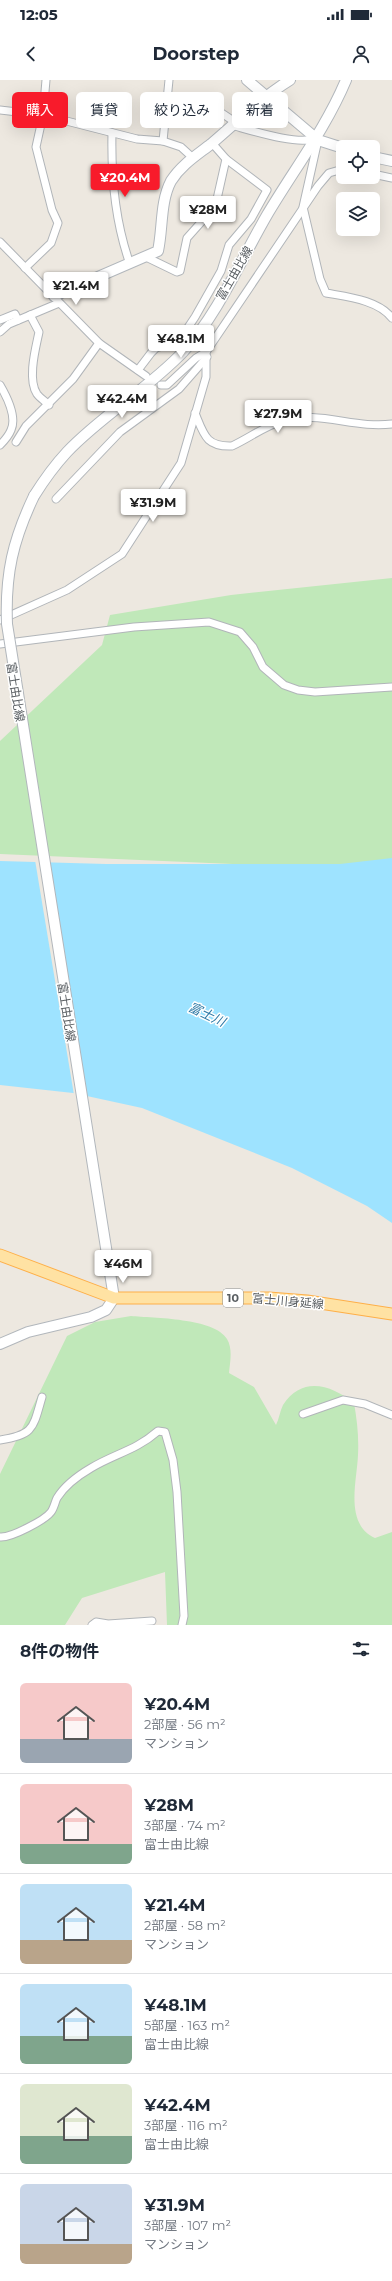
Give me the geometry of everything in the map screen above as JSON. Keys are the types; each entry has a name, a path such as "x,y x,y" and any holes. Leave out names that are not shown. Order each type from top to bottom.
{"main road":[{"path":"247,80 262,92"},
{"path":"271,92 290,80"},
{"name":"富士由比線","path":"114,1298 34,803 7,624 8,572 13,547 22,522 34,496 50,472 68,451 162,373 185,350 206,321 267,215 317,139 346,80"},
{"path":"288,114 317,139 336,146"},
{"path":"56,299 158,250 165,196 172,181 185,164 212,143 232,124"},
{"path":"380,158 392,161"},
{"name":"富士川身延線","path":"0,1255 44,1273 114,1298 270,1298 307,1301 392,1314"},
{"path":"0,1344 28,1332 91,1317 106,1310 114,1298"}],"street":[{"path":"45,92 46,80"},
{"path":"163,141 169,80"},
{"path":"0,110 12,111"},
{"path":"224,116 232,122"},
{"path":"68,122 137,139 163,141 181,147 194,158"},
{"path":"25,268 51,244 58,223 52,210 36,146 40,128"},
{"path":"253,128 292,138 310,141 317,139 303,208 320,279 326,293 376,305 386,311 392,318"},
{"path":"112,133 112,177 121,239 130,264"},
{"path":"138,370 151,352 156,348 174,342 183,334 195,317 221,271 229,245 251,219 267,190 226,159 212,143"},
{"path":"146,257 162,266 178,272 180,271 187,238 212,210 217,199 226,159"},
{"path":"56,499 120,432 178,389 207,355 303,208 329,173 336,171"},
{"path":"380,175 392,178"},
{"path":"0,242 99,344 146,376"},
{"path":"0,332 9,324 30,315 56,299"},
{"path":"0,320 15,314 18,320"},
{"path":"30,315 39,332 33,367 35,388 37,394 49,404"},
{"path":"16,442 26,426 72,379 99,344"},
{"path":"161,385 167,385 196,358 207,355"},
{"path":"0,620 66,590 122,554 182,463 206,377 207,355"},
{"path":"0,385 6,396 13,420 11,430 0,446"},
{"path":"195,413 208,440 217,445 224,446 232,446 282,421 300,418 317,418 375,426 392,424"},
{"path":"0,644 134,627 209,622 240,632 253,647 263,667 284,685 298,690 315,692 392,687"},
{"path":"0,1440 27,1433 33,1426 42,1397"},
{"path":"303,1414 343,1400 365,1404 392,1415"},
{"path":"0,1537 6,1537 19,1532 50,1512 57,1498 67,1486 92,1467 143,1444 158,1431 164,1432 173,1460 177,1492 184,1616 182,1625"},
{"path":"92,1625 96,1622 108,1624 152,1621"}],"green space":[{"path":"392,578 392,860 351,869 0,854 0,741 102,645 110,615 231,595"},
{"path":"131,1316 183,1320 210,1327 220,1332 227,1339 230,1347 231,1356 229,1373 254,1387 276,1425 283,1405 291,1396 308,1386 327,1388 354,1403 357,1422 358,1455 354,1501 359,1523 365,1531 375,1538 392,1532 392,1625 167,1625 165,1572 82,1598 65,1625 0,1625 0,1474 67,1336 95,1322"}],"water":[{"name":"富士川","path":"392,858 392,1223 367,1206 292,1168 142,1108 73,1093 0,1085 0,861 106,864 340,864"}],"pier":[{"path":"35,860 49,860 87,1098 74,1095"}]}
